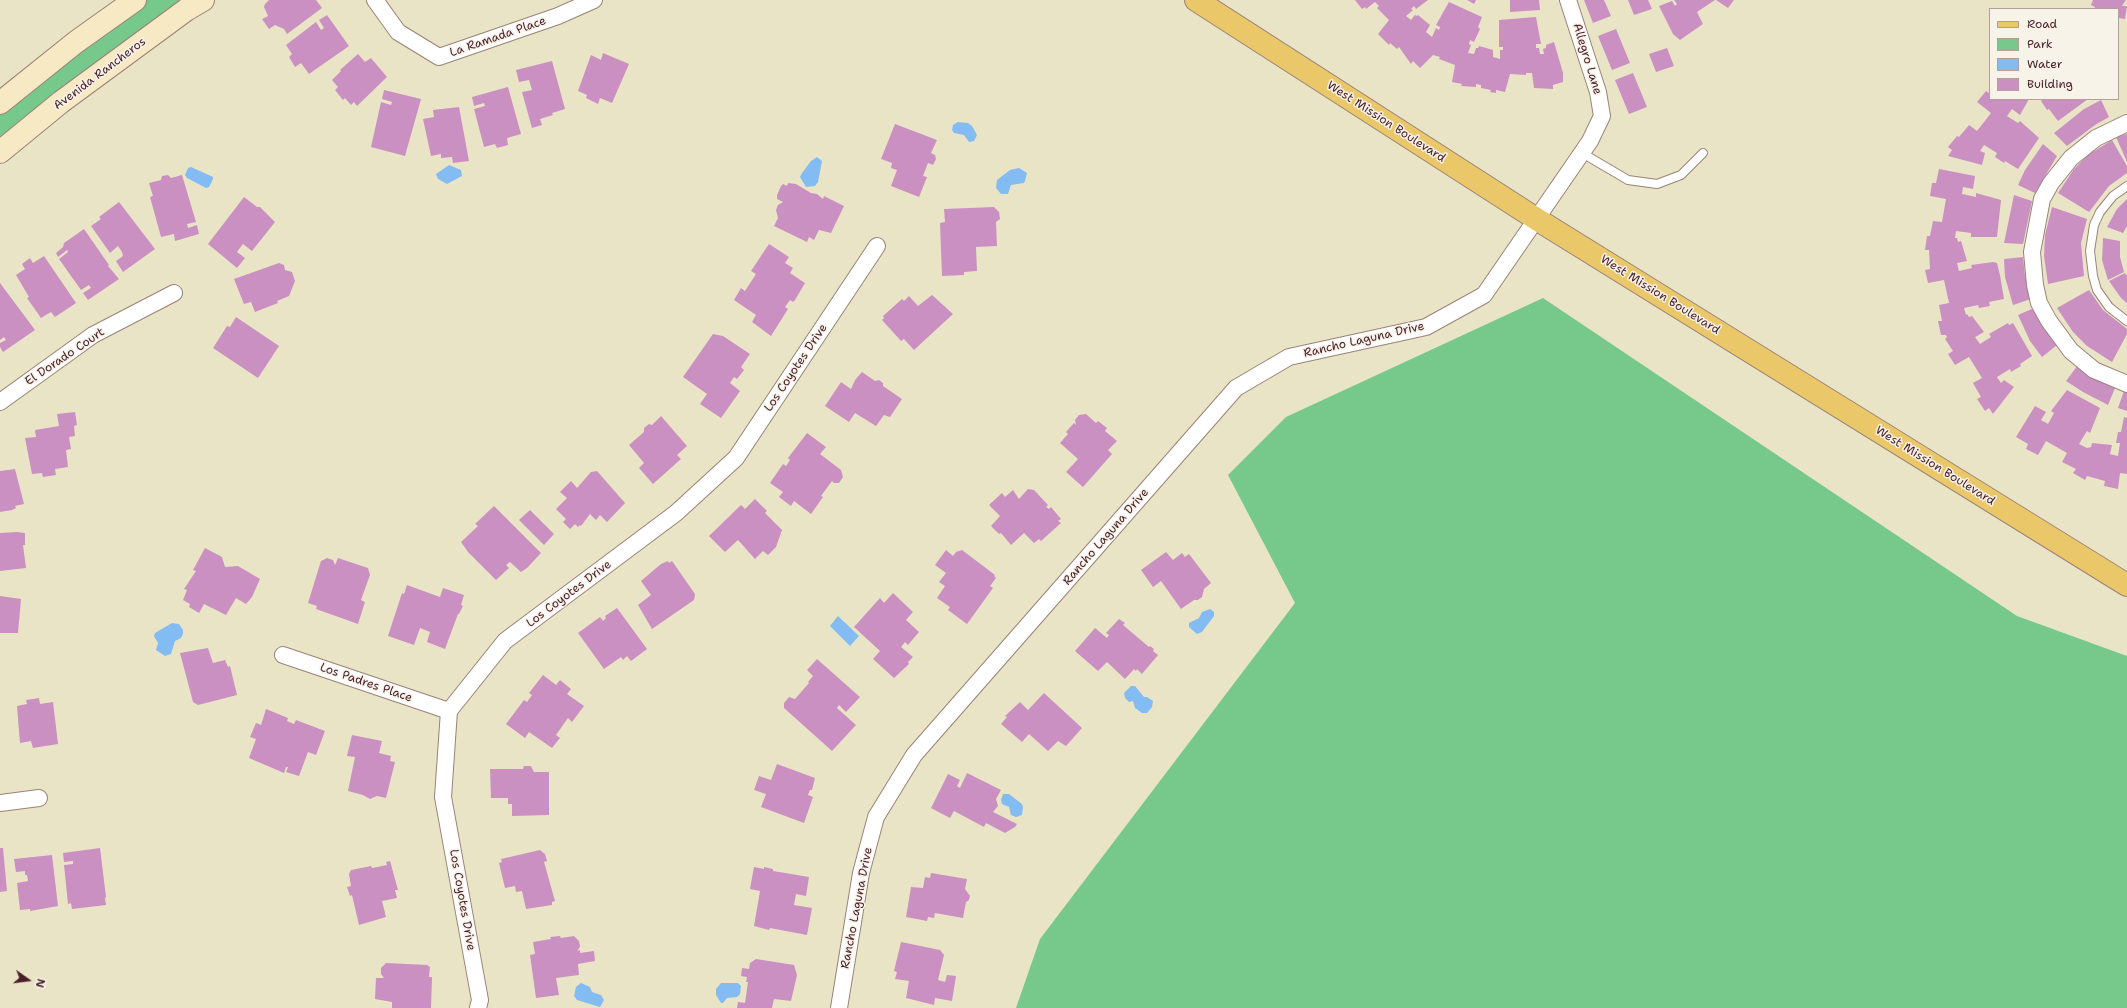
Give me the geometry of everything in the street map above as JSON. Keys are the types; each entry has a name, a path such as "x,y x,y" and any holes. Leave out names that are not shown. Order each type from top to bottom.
{"main road":[{"path":"0,103 76,42 135,0"},
{"name":"Avenida Rancheros","path":"0,152 61,102 186,10 203,0"},
{"name":"West Mission Boulevard","path":"1196,0 1538,220 2127,585"}],"street":[{"name":"La Ramada Place","path":"375,0 398,32 439,58 558,16 594,0"},
{"name":"Allegro Lane","path":"1538,220 1590,141 1602,116 1598,92 1568,0"},
{"path":"2127,123 2096,138 2071,158 2051,183 2042,199 2032,252 2038,297 2049,321 2071,351 2094,370 2127,384"},
{"name":"Rancho Laguna Drive","path":"838,1008 861,873 876,817 914,755 1236,388 1289,357 1426,327 1458,310 1484,295 1538,220"},
{"name":"Los Coyotes Drive","path":"478,1008 480,1000 443,798 449,711 505,641 676,513 736,458 877,246"},
{"name":"El Dorado Court","path":"0,402 93,335 174,293"},
{"name":"Los Padres Place","path":"283,655 449,711"},
{"path":"0,803 39,798"}],"lane":[{"path":"1582,153 1628,180 1657,184 1681,175 1703,153"},
{"path":"2127,186 2113,196 2100,212 2094,225 2090,251 2093,276 2097,290 2109,308 2127,321"}],"green space":[{"path":"142,0 201,0 0,146 0,110"},
{"path":"1543,298 2017,616 2127,656 2127,1008 1016,1008 1040,939 1295,603 1228,475 1286,417"}],"water":[{"path":"958,122 968,123 972,126 977,135 974,141 969,142 964,135 954,133 952,130 953,125"},
{"path":"817,157 822,161 818,182 815,186 806,187 800,177 811,161"},
{"path":"449,165 461,170 462,176 447,184 438,179 436,174"},
{"path":"191,167 213,177 209,187 206,188 187,178 185,175 188,168"},
{"path":"1019,168 1027,173 1024,183 1011,185 1008,194 1001,194 996,188 997,180 1010,170"},
{"path":"1210,609 1214,612 1214,616 1202,632 1197,634 1189,627 1189,623 1199,618 1202,612"},
{"path":"838,616 859,636 850,646 830,626"},
{"path":"172,623 179,624 183,630 183,634 181,638 175,641 171,654 165,656 156,650 158,643 154,636 155,633"},
{"path":"1131,686 1135,686 1144,697 1147,697 1153,701 1152,707 1147,713 1142,713 1135,708 1133,701 1129,702 1125,698 1124,693"},
{"path":"1003,794 1009,794 1022,804 1022,815 1016,817 1011,815 1009,807 1002,804 1001,800"},
{"path":"581,983 590,987 592,992 601,995 604,1000 600,1007 577,1000 574,996 576,987"},
{"path":"721,983 738,983 741,986 740,994 737,997 727,998 723,1003 721,1003 716,995 716,989"}],"building":[{"path":"269,0 316,0 322,8 287,34 284,29 275,25 269,29 262,19 268,16 264,7"},
{"path":"1355,0 1428,0 1416,9 1414,6 1411,9 1413,10 1406,16 1411,20 1415,15 1418,15 1430,25 1426,32 1432,37 1436,28 1439,30 1440,27 1436,25 1449,2 1482,17 1478,27 1480,29 1474,42 1470,40 1469,44 1471,45 1468,53 1474,54 1476,48 1479,46 1493,50 1493,57 1500,59 1500,50 1503,50 1503,47 1499,47 1499,20 1536,17 1541,44 1536,44 1536,48 1539,48 1540,54 1544,54 1543,49 1546,48 1546,45 1554,42 1563,73 1563,82 1553,85 1553,89 1534,88 1532,73 1526,73 1526,75 1510,74 1505,92 1496,90 1496,93 1490,92 1491,90 1481,88 1481,85 1476,84 1476,87 1461,86 1462,84 1452,82 1455,65 1439,59 1440,57 1433,55 1420,68 1413,61 1411,64 1399,47 1397,49 1390,43 1389,45 1378,34 1389,20 1377,8 1379,6 1375,2 1366,9 1365,7 1362,9"},
{"path":"1467,0 1476,0 1474,4"},
{"path":"1510,0 1539,0 1540,10 1510,12"},
{"path":"1584,0 1604,0 1611,16 1593,23"},
{"path":"1628,0 1648,0 1652,9 1634,15"},
{"path":"1674,0 1715,0 1697,12 1703,24 1680,40 1673,34 1659,6 1672,1 1675,6 1677,4"},
{"path":"1716,0 1734,0 1728,8"},
{"path":"2093,0 2126,0 2122,6 2127,6 2125,19 2119,18 2119,8 2094,8 2091,5"},
{"path":"327,15 349,46 309,74 301,63 295,67 289,57 292,54 286,45 316,22 321,30 324,28 319,20"},
{"path":"1616,29 1630,63 1612,70 1598,36"},
{"path":"1667,48 1674,66 1656,72 1649,54"},
{"path":"603,53 629,64 612,103 600,98 598,104 586,98 587,95 578,91 591,55 601,60"},
{"path":"358,54 365,62 371,58 387,77 357,106 354,102 351,105 345,98 343,100 335,90 338,87 332,80 341,71 340,70"},
{"path":"552,61 565,109 540,119 542,125 532,128 522,92 532,90 529,80 519,82 516,70"},
{"path":"1633,73 1647,107 1629,114 1615,80"},
{"path":"508,87 521,134 507,138 508,145 497,148 495,144 484,147 474,109 485,106 484,103 474,106 472,97"},
{"path":"384,90 421,99 405,156 371,147 381,102 391,105 392,102 382,99"},
{"path":"1986,91 1989,93 1989,100 2028,100 2020,115 2012,109 2007,116 2018,123 2020,121 2039,138 2018,169 1995,157 1997,153 1984,145 1980,151 1985,153 1982,165 1948,156 1952,150 1948,147 1957,136 1959,137 1969,125 1977,131 1991,113 1977,102"},
{"path":"2087,100 2058,121 2049,109 2047,110 2041,101"},
{"path":"2101,100 2109,117 2095,125 2067,146 2054,133 2084,109"},
{"path":"459,107 469,161 453,163 452,157 441,158 441,154 431,156 423,119 434,117 433,110"},
{"path":"895,124 937,140 931,153 935,155 936,159 933,165 928,163 923,176 927,177 919,197 891,186 897,170 891,168 892,163 881,159"},
{"path":"2127,134 2127,162 2116,137"},
{"path":"2112,140 2127,166 2127,173 2109,186 2089,212 2058,193 2074,169 2088,155"},
{"path":"2043,144 2057,156 2035,193 2018,185 2025,170"},
{"path":"1939,169 1975,176 1973,189 1963,187 1962,194 1976,197 1976,193 2001,200 1997,237 1971,237 1971,233 1956,231 1955,238 1957,238 1958,242 1961,241 1967,261 1957,263 1959,271 1972,268 1971,265 1993,262 1997,263 2000,275 2004,299 1989,302 1990,306 1979,308 1978,305 1964,308 1966,315 1967,314 1969,317 1972,316 1984,332 1975,337 1980,344 1991,337 1989,334 2008,323 2009,325 2013,323 2032,356 2020,364 2021,366 2011,372 2010,369 1997,377 2001,383 2004,380 2014,387 1993,414 1989,408 1985,411 1977,399 1981,397 1973,383 1982,378 1969,357 1955,365 1948,354 1953,351 1945,339 1947,337 1946,335 1941,335 1938,321 1942,321 1939,305 1949,303 1944,280 1928,283 1925,270 1930,269 1929,250 1925,250 1927,236 1930,236 1933,221 1942,222 1946,199 1930,196 1932,183 1936,183"},
{"path":"168,175 171,178 182,175 196,222 187,224 188,228 197,225 199,234 175,241 174,234 161,237 150,197 153,196 149,183 161,180 162,176"},
{"path":"788,183 796,184 811,193 817,194 823,199 824,196 844,206 831,233 819,230 814,240 809,237 807,242 774,226 778,218 776,210 778,205 783,202 777,199 777,195 781,186 783,184 787,186"},
{"path":"2014,195 2032,201 2023,244 2004,243"},
{"path":"244,197 257,207 260,207 275,222 252,251 243,244 237,252 245,258 237,268 208,244"},
{"path":"2127,199 2127,226 2123,233 2107,227 2117,209"},
{"path":"119,202 155,249 123,272 116,261 123,256 118,246 110,253 91,226 101,219 99,217"},
{"path":"994,207 999,212 1000,219 996,222 997,246 976,247 977,271 964,272 964,275 942,276 940,223 945,222 944,209"},
{"path":"2052,207 2087,219 2081,243 2084,276 2048,284 2044,256 2045,235"},
{"path":"84,229 109,265 108,266 119,279 88,300 83,293 91,288 89,285 81,290 59,259 68,252 67,250 58,257 56,253 63,247 64,243"},
{"path":"2103,238 2120,241 2120,257 2124,272 2108,280 2102,260"},
{"path":"769,244 789,257 785,263 793,268 790,273 805,283 795,300 793,302 790,300 785,307 788,309 771,336 752,322 756,315 734,300 741,288 745,291 756,274 751,271"},
{"path":"44,256 76,303 55,317 51,312 41,318 27,298 29,297 16,275 25,269 22,264 30,258 33,263"},
{"path":"2023,257 2025,276 2031,299 2013,305 2005,277 2004,259"},
{"path":"279,263 284,265 285,270 292,272 295,281 289,296 277,301 278,303 255,312 251,302 244,304 234,279"},
{"path":"2125,273 2127,276 2127,303 2121,298 2109,281"},
{"path":"0,283 35,330 3,352 0,347 0,343 6,340 4,337 0,340"},
{"path":"2089,290 2103,310 2127,329 2127,334 2112,362 2087,346 2073,332 2057,308"},
{"path":"932,295 953,314 914,350 904,339 901,341 882,320 884,318 883,316 902,299 904,301 909,296 918,306"},
{"path":"2034,308 2057,345 2042,357 2030,341 2018,315"},
{"path":"236,317 279,346 258,378 213,348 227,326 230,327"},
{"path":"713,334 723,336 750,354 741,367 744,370 737,379 734,377 730,383 740,391 721,418 700,404 707,394 683,377"},
{"path":"2078,365 2115,388 2108,405 2066,381"},
{"path":"862,372 875,381 879,380 883,383 883,386 902,399 890,417 884,415 876,426 855,413 849,422 825,406 841,382 851,389 855,380"},
{"path":"2067,390 2100,408 2090,433 2087,431 2079,444 2087,448 2091,447 2092,443 2112,445 2110,454 2118,456 2120,443 2116,443 2118,432 2121,432 2124,417 2127,418 2127,474 2120,473 2118,489 2104,486 2105,481 2087,476 2085,480 2073,473 2076,469 2062,462 2067,453 2046,441 2038,455 2026,449 2028,444 2016,437 2035,406 2046,412 2041,420 2048,424 2054,413 2051,411"},
{"path":"2124,391 2127,391 2127,411 2118,408"},
{"path":"75,412 77,425 74,426 75,436 69,437 71,449 66,450 68,467 55,469 56,475 43,477 42,473 32,474 25,438 36,437 35,430 59,426 57,414"},
{"path":"1086,414 1096,423 1098,421 1107,428 1105,431 1117,441 1108,450 1112,454 1083,487 1066,472 1078,459 1060,443 1068,434 1066,432 1074,423 1076,425 1075,420 1079,415"},
{"path":"661,416 687,446 677,455 681,459 653,484 639,468 644,463 629,445 644,432 644,428 649,424 652,425"},
{"path":"807,433 826,447 820,454 841,470 843,477 839,483 834,483 832,481 821,496 823,497 811,514 794,501 791,506 779,497 783,492 770,483 783,464 786,466 790,460 788,458"},
{"path":"15,469 24,504 15,506 16,508 12,510 0,512 0,471"},
{"path":"597,471 625,503 607,522 600,515 596,520 590,514 581,526 580,525 578,527 575,524 570,529 563,522 566,519 556,509 567,498 560,492 571,481 577,488 591,472"},
{"path":"1028,489 1034,490 1048,505 1046,507 1049,509 1051,507 1061,519 1058,521 1061,523 1041,541 1039,539 1034,543 1024,533 1011,545 1001,533 999,534 991,526 1000,516 989,505 1002,493 1005,497 1013,490 1019,499"},
{"path":"755,499 767,511 765,513 782,530 776,547 768,555 763,551 755,559 738,540 725,552 709,536 741,505 745,509"},
{"path":"494,506 541,553 527,568 521,572 510,562 506,565 509,568 496,580 468,552 461,542 478,526 475,524"},
{"path":"530,510 554,534 544,545 519,520"},
{"path":"0,533 25,533 25,545 23,545 26,568 0,571"},
{"path":"205,548 222,557 225,567 238,566 260,579 252,597 246,604 236,598 226,615 204,604 199,613 189,607 190,604 183,600 187,590 184,589 196,571 193,570"},
{"path":"946,550 953,556 956,552 962,550 995,575 994,576 996,578 990,586 993,588 967,624 948,610 950,607 937,598 945,586 939,582 946,573 935,565"},
{"path":"1166,552 1173,560 1182,553 1185,557 1189,554 1211,583 1204,589 1202,597 1198,600 1194,600 1181,609 1161,581 1153,587 1141,570"},
{"path":"327,558 333,560 335,565 338,558 368,568 370,575 361,600 365,602 358,624 316,609 317,606 308,603 321,561"},
{"path":"668,561 669,563 672,561 695,594 694,600 652,629 638,605 651,595 641,581 661,564"},
{"path":"407,585 440,597 443,588 464,595 461,605 463,606 458,614 445,649 427,642 430,632 420,628 414,645 388,636 402,593 404,594"},
{"path":"893,593 913,612 906,620 919,632 908,645 905,642 901,647 913,657 908,662 909,664 894,678 873,659 880,651 854,627 880,598 884,603"},
{"path":"0,596 21,599 18,633 0,633"},
{"path":"617,608 647,649 631,661 627,656 623,660 621,657 604,669 578,633 600,617 603,621 606,618 605,616"},
{"path":"1119,619 1125,623 1123,625 1149,647 1150,646 1154,649 1153,651 1158,655 1142,674 1137,669 1136,671 1134,669 1125,679 1107,662 1098,671 1075,651 1095,628 1107,638 1109,635 1106,633"},
{"path":"208,648 213,663 225,660 228,667 230,666 237,695 198,705 193,702 180,653"},
{"path":"817,659 860,697 846,712 839,705 837,708 856,725 832,751 784,708 784,703 789,697 795,699 809,683 808,682 813,676 807,670"},
{"path":"543,675 556,685 560,680 571,689 567,694 584,706 572,722 568,718 556,735 560,738 552,748 529,732 525,738 506,724 524,700 527,702 532,695 529,693"},
{"path":"1044,693 1082,728 1066,746 1058,741 1048,751 1029,734 1022,742 1001,724 1007,717 1005,716 1020,702 1028,710"},
{"path":"39,698 40,704 53,702 58,744 33,748 31,741 20,743 17,706 27,704 26,700"},
{"path":"266,709 288,718 287,721 294,724 296,720 325,731 316,755 308,752 299,776 286,772 288,767 286,767 284,773 249,758 256,739 250,737 256,723 261,725"},
{"path":"352,735 382,741 379,753 391,756 390,761 395,762 386,798 377,796 370,799 363,795 348,791 355,757 347,756"},
{"path":"777,764 815,778 812,790 810,790 808,795 813,797 804,823 761,807 766,794 754,790 759,776 771,780"},
{"path":"524,766 531,766 534,772 549,772 549,815 512,816 512,804 508,804 508,798 491,798 490,769 523,769"},
{"path":"967,773 1001,790 996,799 998,806 993,812 1017,824 1015,827 1005,833 986,823 984,827 954,811 950,818 931,808 948,774 960,780 957,786 960,788"},
{"path":"0,848 3,848 7,891 0,892"},
{"path":"100,848 106,905 72,909 71,903 68,904 64,865 73,864 73,861 64,862 63,853"},
{"path":"540,850 545,854 547,861 544,862 555,901 552,902 552,905 526,909 522,891 516,892 515,886 505,888 499,863 502,862 501,859"},
{"path":"52,855 58,906 30,911 30,909 20,910 17,883 28,881 25,871 16,872 14,859"},
{"path":"390,861 398,890 395,890 397,898 382,901 386,917 359,925 352,895 350,896 347,887 351,886 349,874 351,870 371,866 372,868 387,865 386,862"},
{"path":"754,867 764,869 764,867 773,869 773,871 809,877 806,896 796,894 794,905 812,908 807,935 770,928 769,930 754,926 760,891 750,889"},
{"path":"931,873 967,879 965,889 970,896 969,900 966,902 963,918 935,913 934,918 928,917 927,921 906,917 911,887 923,888 925,877 930,878"},
{"path":"560,936 561,938 574,936 579,941 580,947 577,951 580,950 580,953 594,951 595,961 578,964 579,975 556,978 559,995 536,998 530,955 535,954 533,942"},
{"path":"901,942 940,950 944,955 938,980 945,982 947,975 956,976 952,1001 935,998 934,1005 906,998 909,981 895,979 897,972 894,971"},
{"path":"756,959 794,965 797,975 791,1001 774,999 772,1008 737,1008 738,1002 745,1003 748,982 746,982 747,977 741,976 742,968 749,969 750,963"},
{"path":"386,963 427,965 430,967 429,977 432,977 431,1008 392,1008 392,1002 375,999 376,978 384,978 381,974 381,968"}]}
